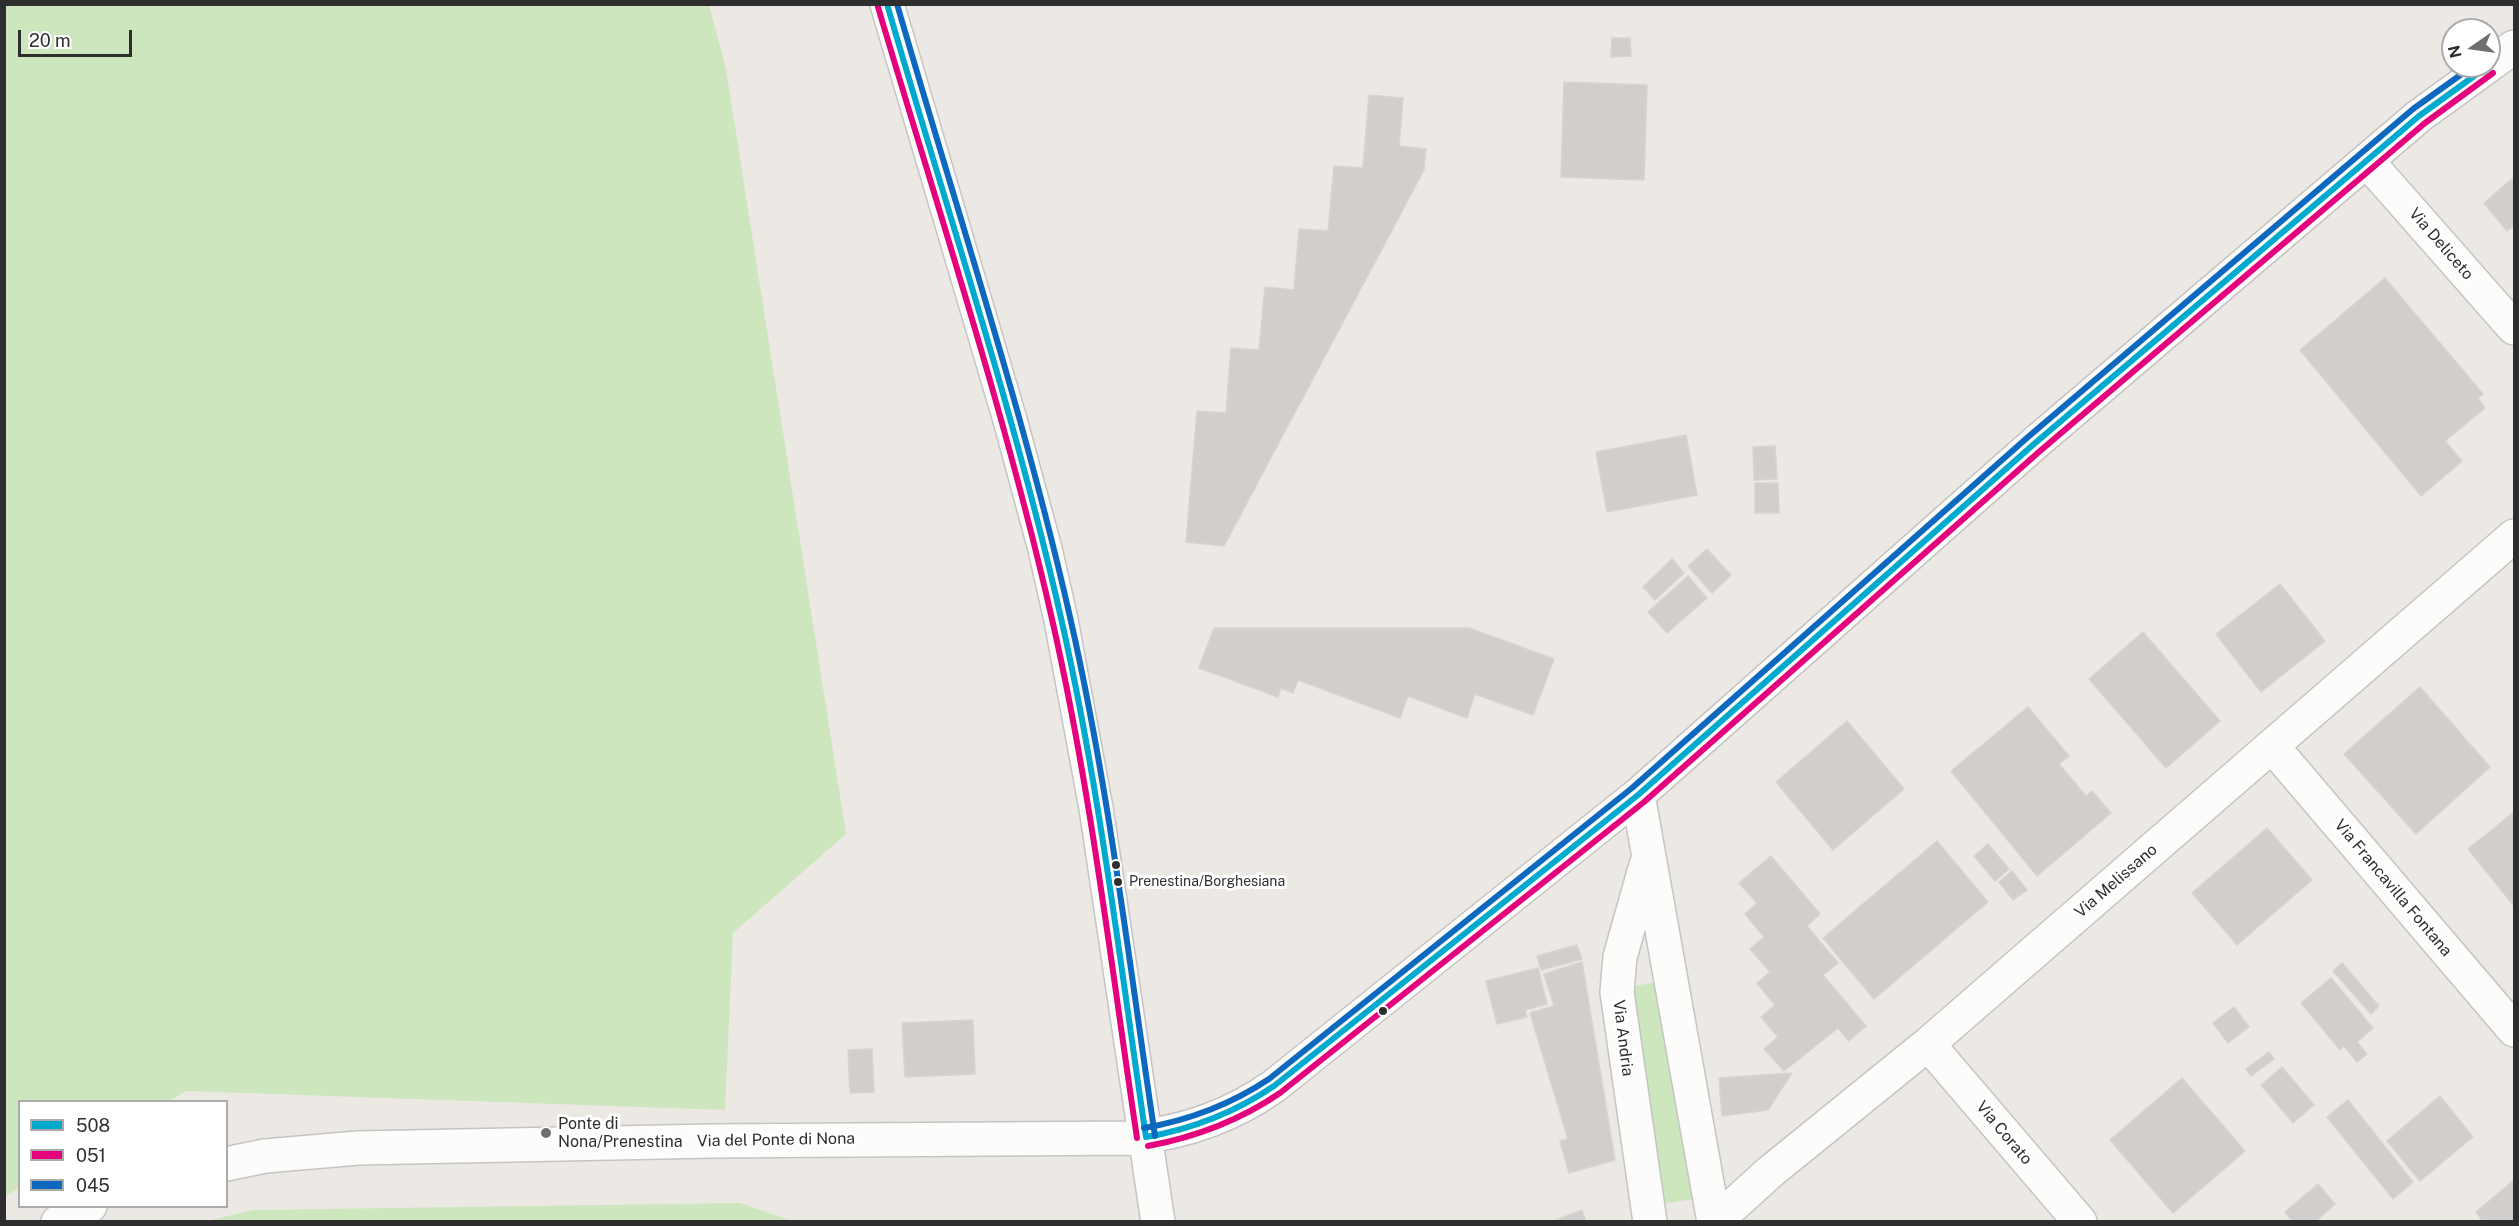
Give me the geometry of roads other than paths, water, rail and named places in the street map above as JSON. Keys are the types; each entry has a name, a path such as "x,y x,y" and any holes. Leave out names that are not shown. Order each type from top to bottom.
{"street":[{"path":"887,4 1010,420 1056,597 1091,778 1158,1221"},
{"name":"Via del Ponte di Nona","path":"2501,56 2514,47"},
{"name":"Via del Ponte di Nona","path":"228,1164 265,1156 358,1148 701,1141 1146,1137 1205,1123 1234,1111 1262,1095 1638,795 2034,444 2419,116 2471,78"},
{"name":"Via Deliceto","path":"2367,161 2514,328"},
{"name":"Via Melissano","path":"1714,1221 1770,1172 1928,1044 2514,536"},
{"name":"Via Francavilla Fontana","path":"2272,746 2514,1030"},
{"name":"Via Andria","path":"1638,795 1714,1221"},
{"name":"Via Andria","path":"1648,858 1620,957 1617,992 1650,1221"},
{"name":"Via Corato","path":"1928,1044 2080,1221"},
{"path":"58,1221 86,1208"}],"place":[{"name":"Prenestina/Borghesiana","path":"1118,882"},
{"name":"Ponte di Nona/Prenestina","path":"546,1133"}]}
